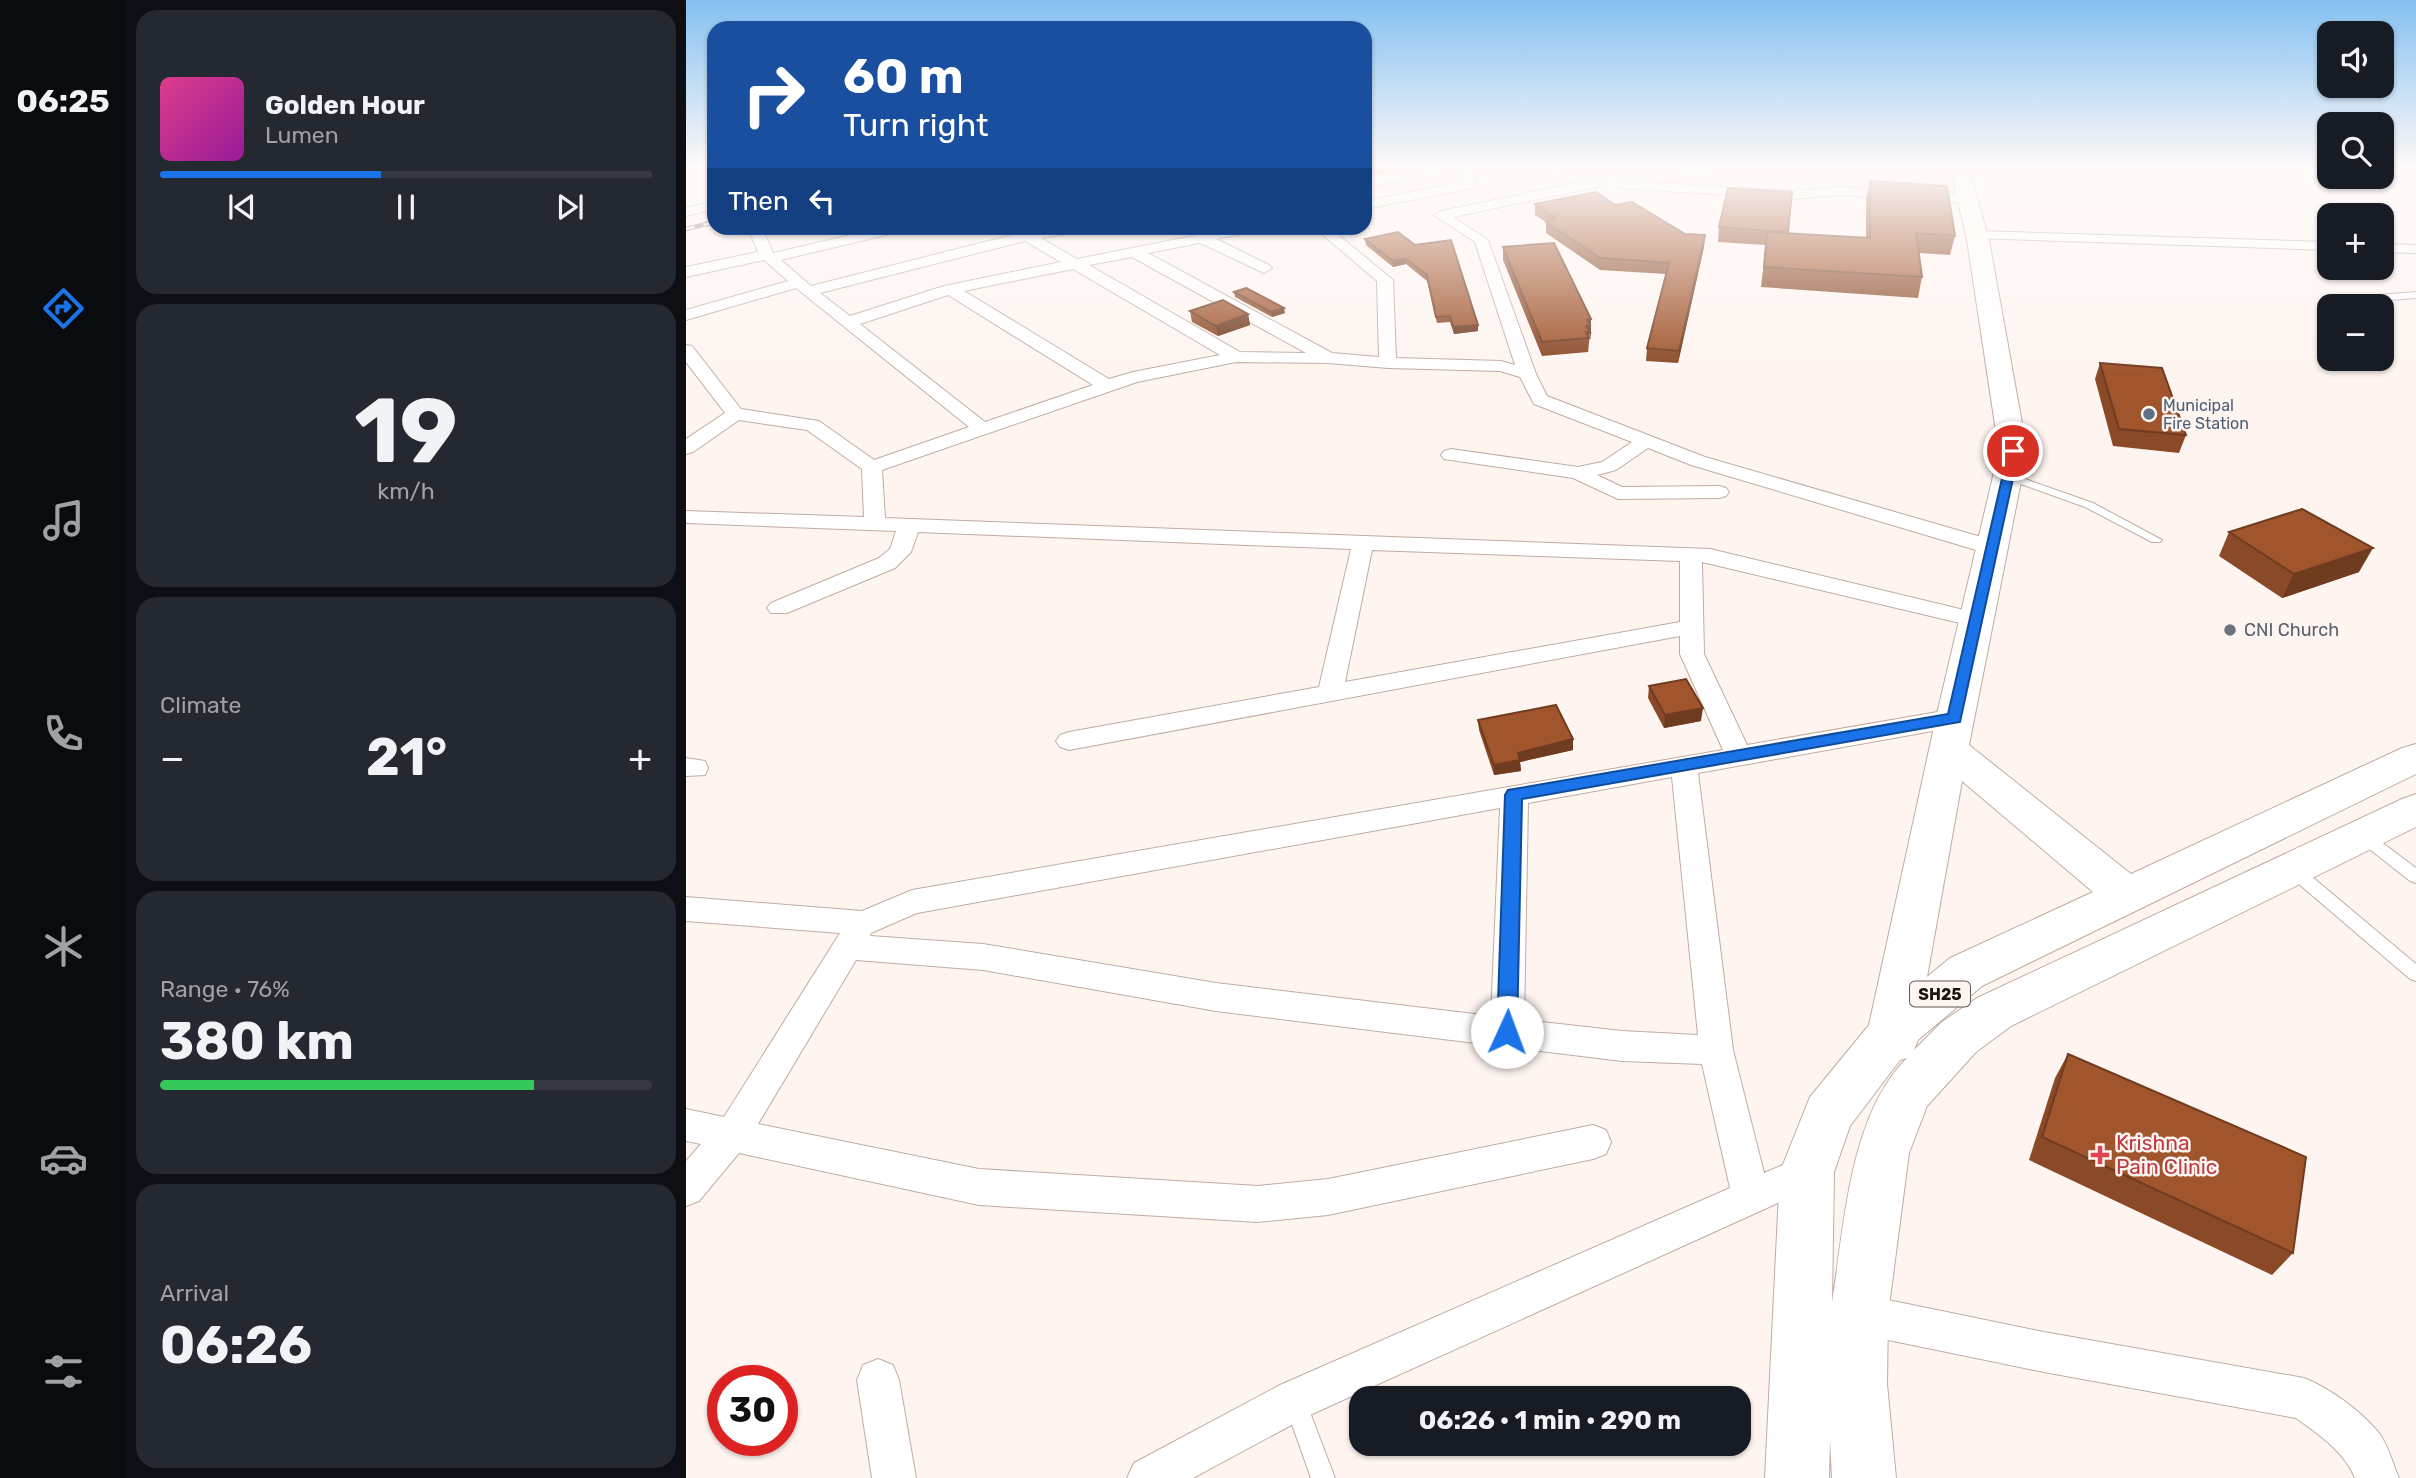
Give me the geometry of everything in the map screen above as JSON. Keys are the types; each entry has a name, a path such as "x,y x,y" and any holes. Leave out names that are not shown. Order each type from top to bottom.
{"main road":[{"name":"SH25","path":"1907,1092 1892,1033 1952,734 2013,451 1977,235"},
{"path":"1952,734 2127,896"},
{"name":"SH25","path":"1797,1478 1807,1172 1828,1114 1892,1033 1966,972 2416,758"},
{"path":"1864,1478 1857,1384 1858,1314 1883,1153 1907,1092 1959,1037 1994,1012 2416,809"}],"street":[{"path":"758,235 769,256 804,287 984,430"},
{"path":"686,272 866,235"},
{"path":"686,315 728,304 765,290 804,287 1009,235"},
{"path":"1026,235 1236,357"},
{"path":"848,322 950,289 1213,235"},
{"path":"1330,235 1385,280 1388,363"},
{"path":"1473,235 1481,240 1527,374 1540,400 1698,461 1994,548"},
{"path":"1977,235 2317,246"},
{"path":"1202,237 1264,268"},
{"path":"2394,248 2416,249"},
{"path":"1133,251 1328,358"},
{"path":"950,289 1108,386"},
{"path":"1172,320 1226,302"},
{"path":"686,350 735,414"},
{"path":"872,467 1133,377 1236,357 1328,358 1388,363 1501,366 1527,374"},
{"path":"686,448 735,414 811,425 872,467"},
{"path":"1578,473 1609,466 1646,441"},
{"path":"1451,455 1578,473 1618,494 1718,492"},
{"path":"872,467 875,524"},
{"path":"686,517 1710,556 1978,620"},
{"path":"779,608 887,563 900,552 909,526"},
{"path":"1330,693 1363,543"},
{"path":"1691,555 1692,654 1739,756"},
{"path":"1069,741 1691,627"},
{"path":"686,1188 732,1135 855,935 912,902 1739,756 1952,734"},
{"path":"1684,765 1716,1050 1751,1197"},
{"path":"1507,1032 1514,795"},
{"path":"686,909 1216,997 1622,1046 1716,1050"},
{"path":"686,1125 979,1187 1258,1204 1328,1197 1593,1142"},
{"path":"1149,1478 1295,1400 1807,1172"},
{"path":"1858,1314 2044,1352 2304,1399 2342,1426 2365,1450 2377,1478"},
{"path":"878,1380 894,1478"}],"lane":[{"path":"2394,297 2416,295"},
{"path":"2008,476 2089,505 2156,540"},
{"path":"2362,835 2416,877"},
{"path":"2292,869 2416,974"},
{"path":"1295,1400 1323,1478"}],"building":[{"path":"1402,235 1415,245 1451,240 1478,325 1453,327 1450,316 1436,317 1427,275 1405,258 1393,261 1365,239"},
{"path":"1565,235 1705,235 1679,351 1647,348 1669,263 1600,258"},
{"path":"1767,235 1870,238 1870,235 1916,235 1922,277 1764,267"},
{"path":"1554,243 1591,319 1587,320 1590,325 1586,326 1590,332 1586,332 1589,338 1542,342 1503,247"},
{"path":"1246,288 1284,308 1271,312 1234,292"},
{"path":"1223,300 1248,314 1216,326 1190,311"},
{"path":"2100,363 2162,368 2186,435 2119,429"},
{"path":"2302,509 2373,548 2294,574 2229,532"},
{"path":"1686,679 1703,708 1665,715 1649,686"},
{"path":"1556,705 1573,739 1518,753 1520,760 1494,765 1478,720"},
{"path":"2068,1054 2306,1157 2293,1253 2042,1137"}],"place":[{"name":"Municipal Fire Station","path":"2149,414"},
{"name":"CNI Church","path":"2230,630"},
{"name":"Krishna Pain Clinic","path":"2100,1155"}],"route":[{"path":"1507,1032 1514,795 1955,718 1990,567 2013,451"}]}
